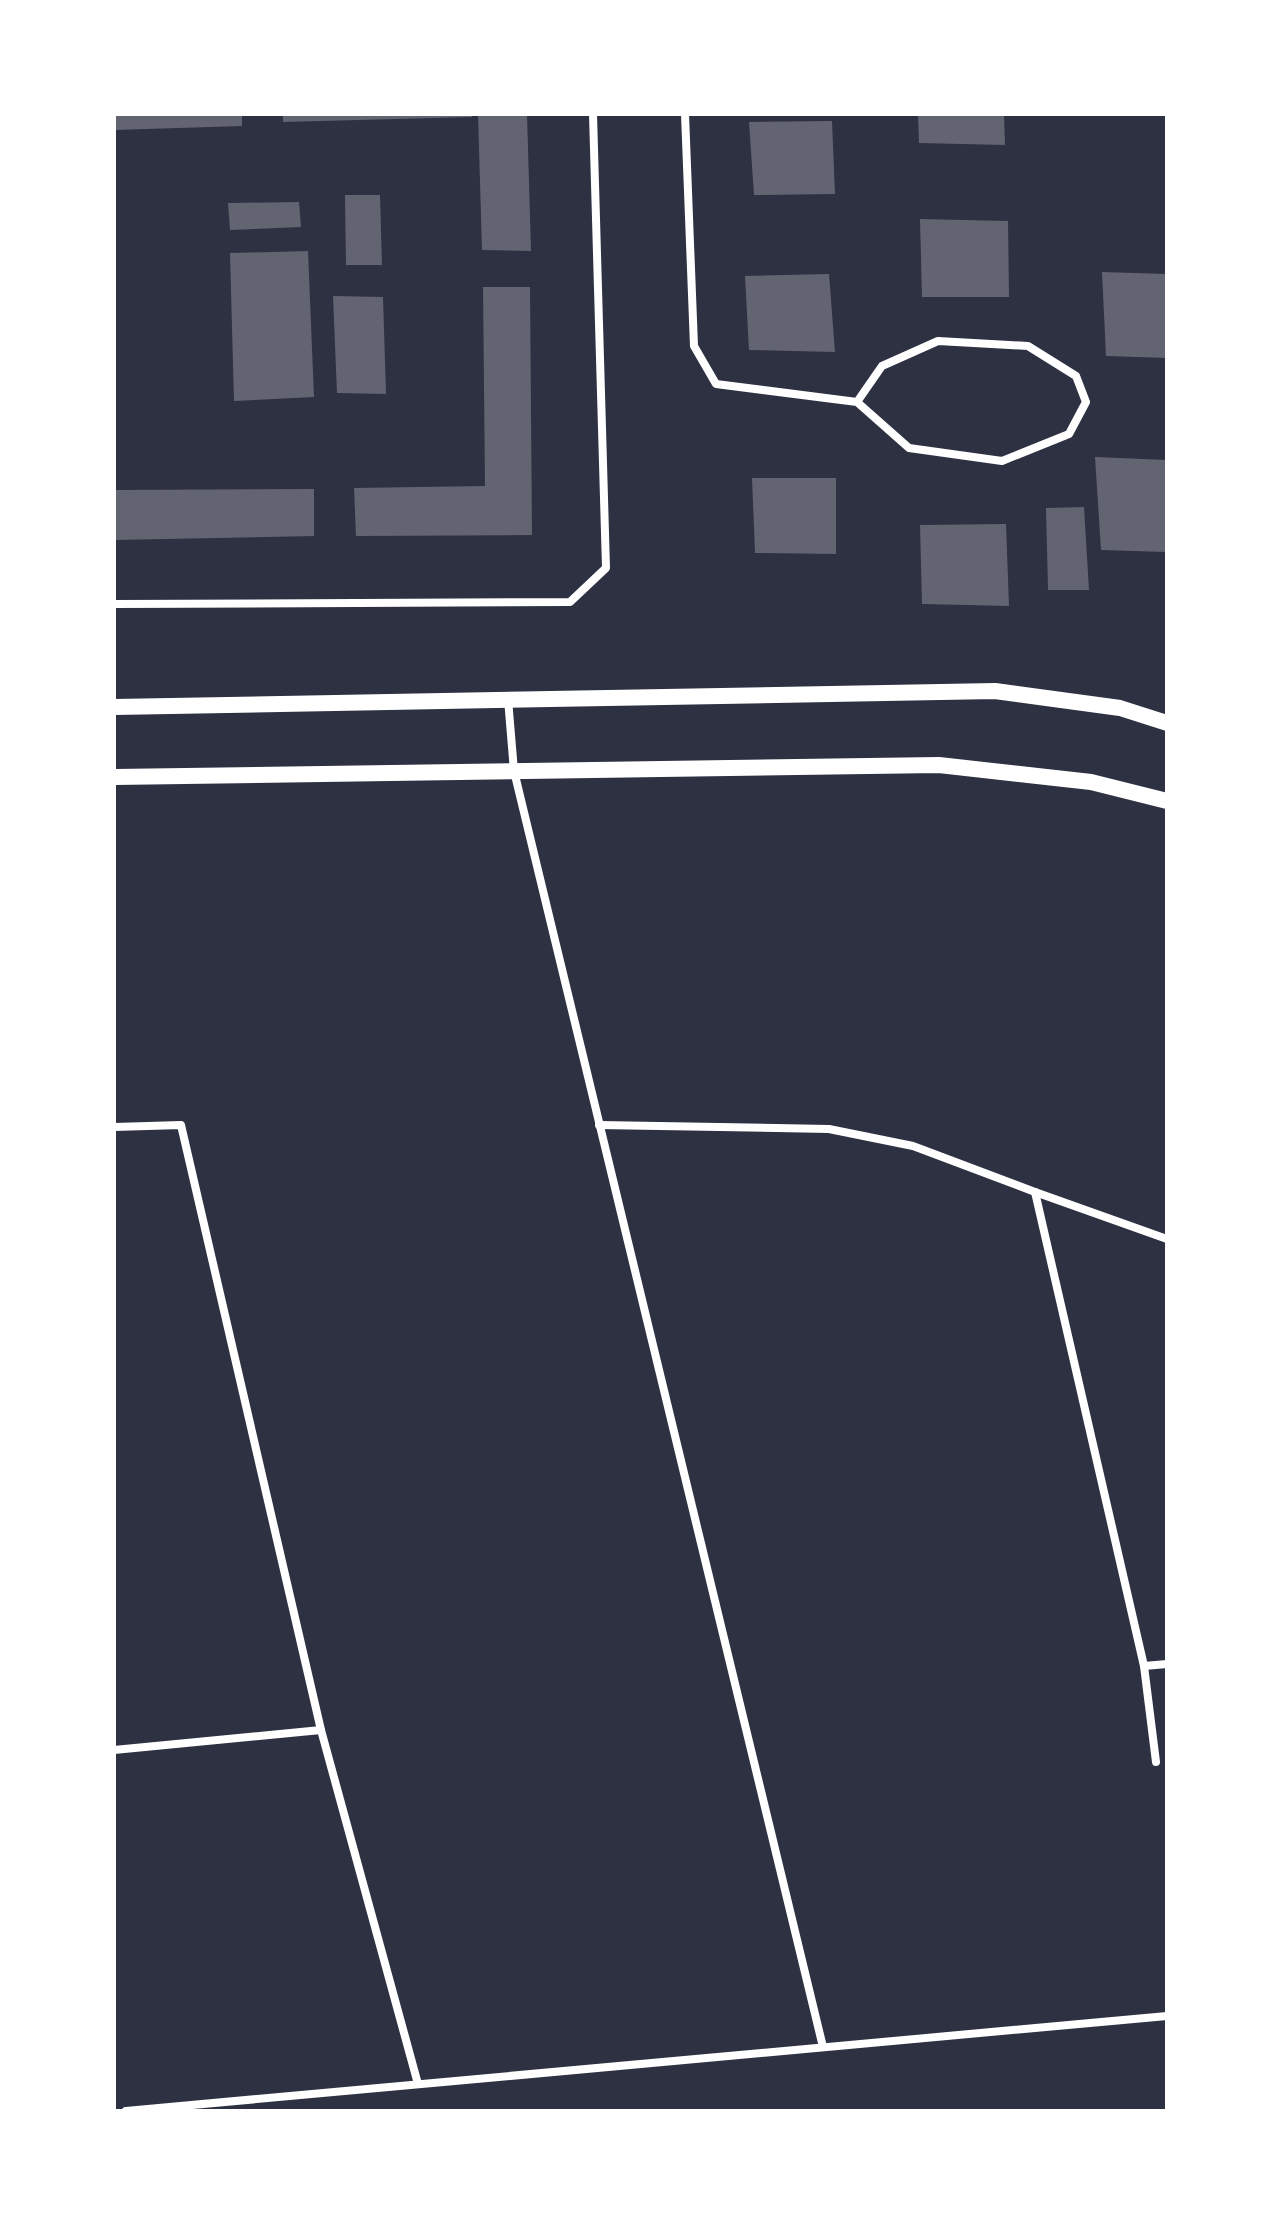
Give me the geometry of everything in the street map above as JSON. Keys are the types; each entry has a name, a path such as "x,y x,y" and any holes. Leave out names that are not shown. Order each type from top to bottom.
{"main road":[{"path":"114,707 995,691 1120,708 1167,723"},
{"path":"114,777 939,765 1091,782 1167,801"}],"street":[{"path":"114,604 570,602 606,568 593,114"},
{"path":"685,114 694,346 716,384 857,402 909,448 1002,461 1069,434 1086,402 1076,376 1028,346 938,341 882,366 857,402"},
{"path":"508,699 514,771 823,2047"},
{"path":"114,1127 181,1125 321,1730 418,2084"},
{"path":"599,1125 829,1129 913,1146 1167,1239"},
{"path":"1035,1192 1144,1666 1156,1762"},
{"path":"1144,1666 1167,1664"},
{"path":"114,1750 321,1730"},
{"path":"126,2111 1167,2016"}],"building":[{"path":"114,114 242,114 242,126 114,130"},
{"path":"283,114 472,114 472,117 283,122"},
{"path":"478,114 527,114 531,251 482,250"},
{"path":"918,114 1004,114 1005,145 919,143"},
{"path":"832,121 835,194 754,195 749,122"},
{"path":"345,195 380,195 382,265 346,265"},
{"path":"299,202 301,227 230,230 228,203"},
{"path":"920,219 1008,221 1009,297 922,297"},
{"path":"308,251 314,397 234,401 230,253"},
{"path":"1102,272 1167,274 1167,358 1106,356"},
{"path":"829,274 835,352 749,350 745,276"},
{"path":"483,287 530,287 532,535 356,536 354,488 485,486"},
{"path":"333,296 383,297 386,394 337,393"},
{"path":"1095,457 1167,460 1167,552 1101,550"},
{"path":"752,478 836,478 836,554 755,553"},
{"path":"314,489 314,536 114,540 114,490"},
{"path":"1084,507 1089,590 1048,590 1046,508"},
{"path":"1006,524 1009,606 922,604 920,525"}]}
